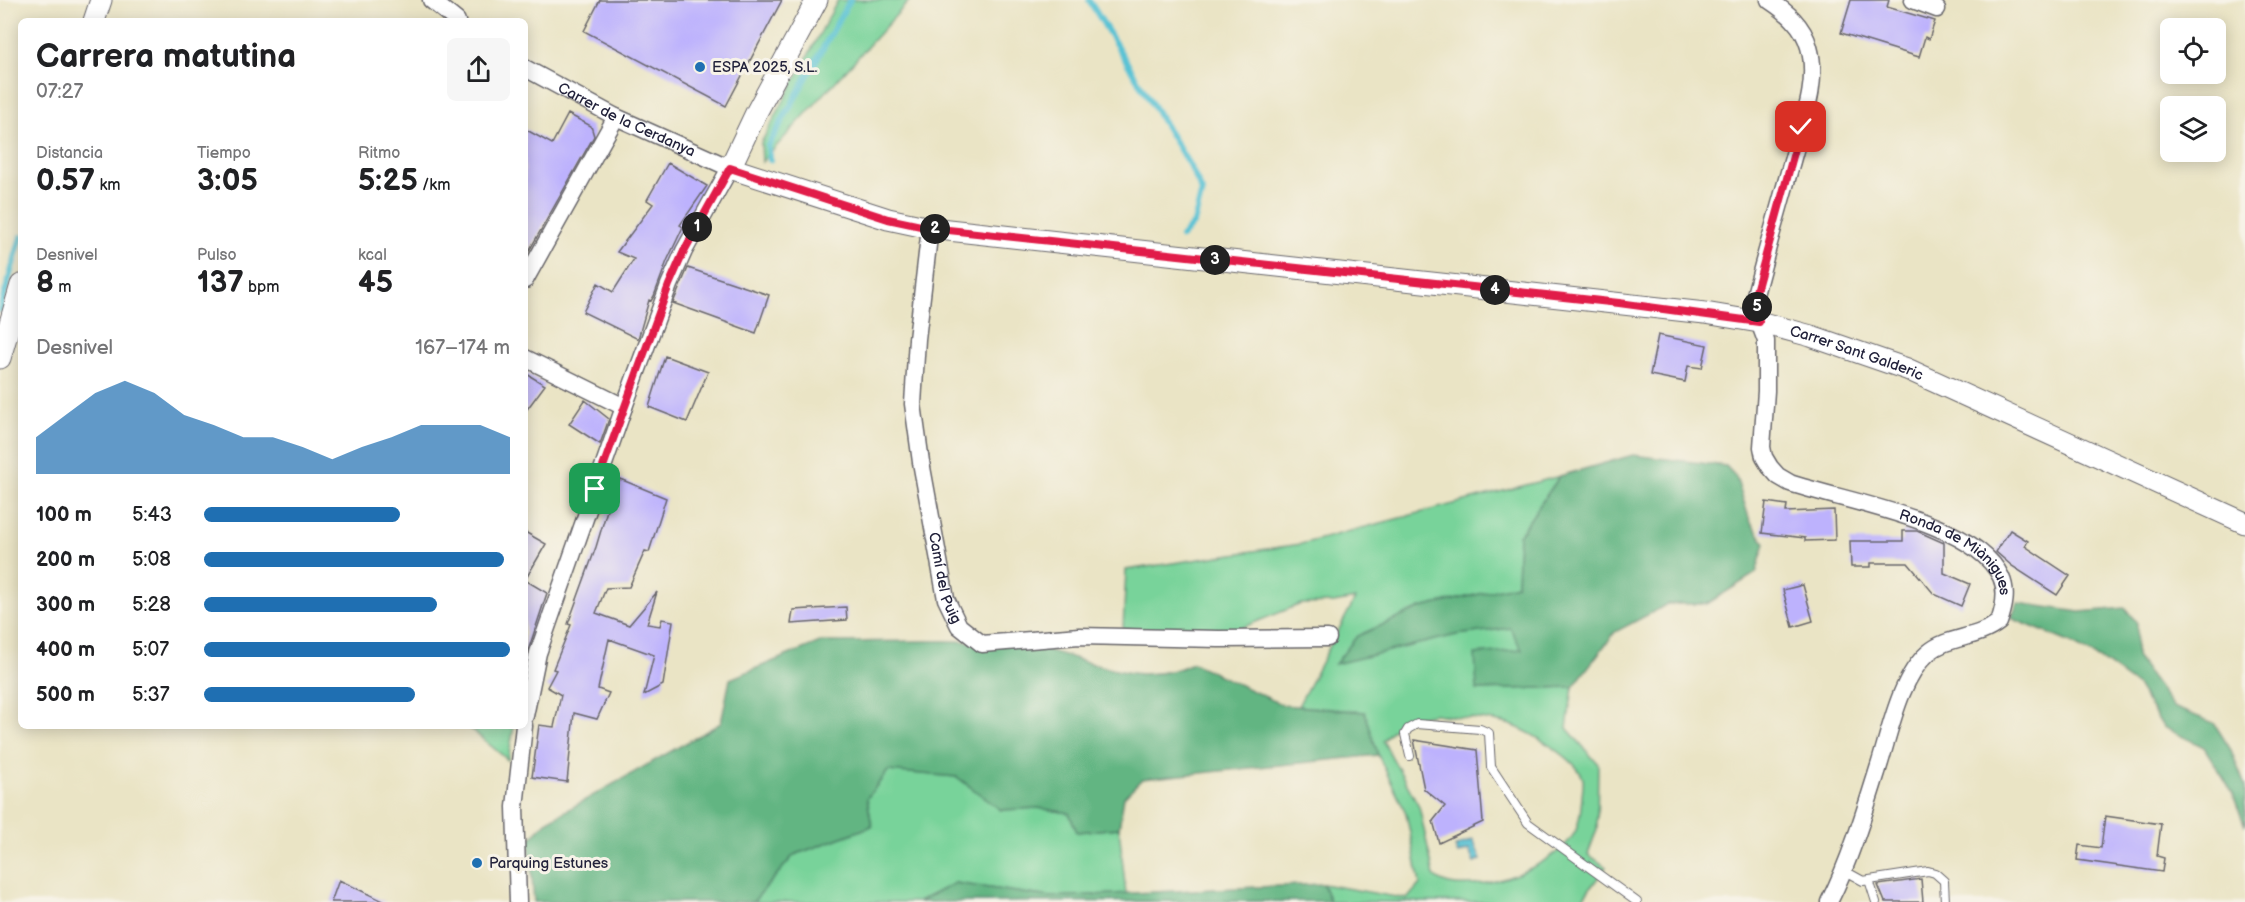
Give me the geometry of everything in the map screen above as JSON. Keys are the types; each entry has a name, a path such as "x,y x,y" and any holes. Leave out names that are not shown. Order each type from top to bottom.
{"street":[{"path":"95,18 101,0"},
{"path":"431,0 453,18"},
{"path":"528,682 531,649 680,259 817,0"},
{"name":"Ronda de Miànigues","path":"1769,0 1782,8 1801,27 1812,59 1812,77 1801,127 1755,295 1763,331 1766,391 1762,447 1764,457 1778,476 1810,489 1899,515 1953,534 1968,542 1990,562 2002,579 2004,589 2003,612 1999,622 1981,634 1938,646 1928,653 1910,676 1892,723 1858,830 1829,902"},
{"path":"1913,0 1937,9"},
{"name":"Carrer de la Cerdanya","path":"528,70 616,117 730,168"},
{"path":"528,275 616,117"},
{"name":"Carrer Sant Galderic","path":"730,168 888,219 930,228 1619,303 1857,351 1907,369 2245,523"},
{"name":"Camí del Puig","path":"930,228 917,339 913,404 946,599 959,626 982,644 1079,636 1328,639"},
{"path":"0,358 18,295"},
{"path":"528,359 624,407"},
{"path":"518,902 515,807 524,729"}],"lane":[{"path":"1410,756 1405,734 1408,729 1417,724 1480,729 1489,733 1491,767 1528,823 1637,902"},
{"path":"1843,870 1863,881 1928,871 1935,873 1944,881 1945,902"},
{"path":"1869,880 1876,902"}],"green space":[{"path":"838,0 910,0 762,162 761,143"},
{"path":"1633,455 1726,466 1736,477 1750,521 1765,543 1756,573 1707,604 1668,604 1615,632 1573,687 1477,690 1475,654 1522,650 1510,628 1456,635 1335,664 1357,636 1421,608 1517,585 1519,535 1560,476"},
{"path":"1560,476 1519,535 1517,585 1421,608 1357,636 1336,663 1456,635 1511,628 1522,650 1478,690 1573,687 1567,728 1598,764 1597,829 1588,854 1606,867 1580,902 1329,902 1323,884 1407,899 1420,884 1406,813 1378,755 1365,712 1298,706 1355,599 1334,603 1301,604 1231,632 1123,629 1126,570 1301,544","holes":["1435,714 1511,725 1541,740 1572,763 1583,779 1581,810 1575,832 1565,846 1529,869 1507,878 1464,885 1446,883 1434,876 1419,806 1383,741 1399,725 1412,719"]},
{"path":"2018,603 2080,612 2125,608 2137,623 2136,657 2173,707 2214,723 2231,750 2245,786 2245,826 2232,792 2204,747 2163,727 2138,687 2098,658 2071,643 2011,618"},
{"path":"946,641 1021,645 1043,649 1106,668 1149,674 1171,671 1193,663 1283,705 1365,712 1378,755 1142,779 1124,797 1119,828 1077,832 1069,813 1038,808 1001,810 957,777 888,771 867,798 872,826 794,855 753,902 534,902 529,840 546,822 721,723 730,679 820,642"},
{"path":"471,729 513,729 508,760"},
{"path":"888,771 957,777 1001,810 1038,808 1069,813 1077,832 1119,828 1126,894 1050,897 955,883 918,902 753,902 794,855 872,826 867,798"},
{"path":"955,883 1050,897 1323,884 1330,901 918,902"}],"water":[{"path":"1473,840 1481,860 1474,863 1469,850 1458,854 1455,847"}],"building":[{"name":"ESPA 2025, S.L.","path":"600,0 782,0 726,106 584,31"},
{"path":"1851,0 1889,0 1887,7 1935,21 1929,39 1925,37 1919,57 1841,33"},
{"path":"568,114 591,126 594,136 528,253 528,131 552,144"},
{"path":"668,163 707,186 680,225 683,227 654,296 651,301 649,300 638,339 583,312 598,283 613,292 634,259 617,252 653,204 647,200"},
{"path":"688,268 769,295 756,333 673,303"},
{"path":"1658,335 1707,345 1702,368 1688,366 1685,382 1650,375"},
{"path":"665,356 708,372 687,422 649,407"},
{"path":"528,375 545,385 528,408"},
{"path":"585,400 609,419 600,444 569,424"},
{"path":"620,479 666,498 649,552 645,551 629,587 606,588 596,613 629,625 657,592 647,624 660,626 662,619 673,621 663,685 644,695 654,655 609,639 598,689 609,693 597,719 574,713 567,782 532,777 539,725 554,727 561,695 547,687 556,670 553,669 571,625 568,624 596,547 611,497"},
{"path":"1766,502 1787,505 1786,512 1834,510 1835,540 1805,541 1805,538 1762,533"},
{"path":"2010,530 2028,541 2025,546 2070,576 2057,595 2012,566 1996,552"},
{"path":"1903,531 1917,531 1944,543 1944,573 1970,584 1961,606 1934,594 1908,563 1871,563 1871,567 1851,567 1850,541 1903,541"},
{"path":"528,534 546,544 528,575"},
{"path":"528,582 547,593 528,651"},
{"path":"1803,585 1813,621 1793,627 1783,590"},
{"path":"846,607 847,620 791,624 793,610"},
{"path":"1414,740 1477,750 1483,822 1439,843 1433,821 1445,806 1424,789"},
{"path":"2105,816 2161,824 2157,856 2164,858 2162,872 2077,860 2079,845 2101,848"},
{"path":"1921,879 1923,902 1885,902 1878,885"},
{"path":"339,880 385,902 331,902"}],"waterway":[{"path":"770,160 768,146 850,0"},
{"path":"1089,0 1191,168 1202,191 1194,223 1181,237"},
{"path":"0,310 18,247"}],"place":[{"name":"ESPA 2025, S.L.","path":"700,67"},
{"name":"Parquing Estunes","path":"477,863"}],"route":[{"path":"595,489 669,285 684,251 730,168 888,219 930,228 1619,303 1759,322 1755,295 1801,127"}]}
